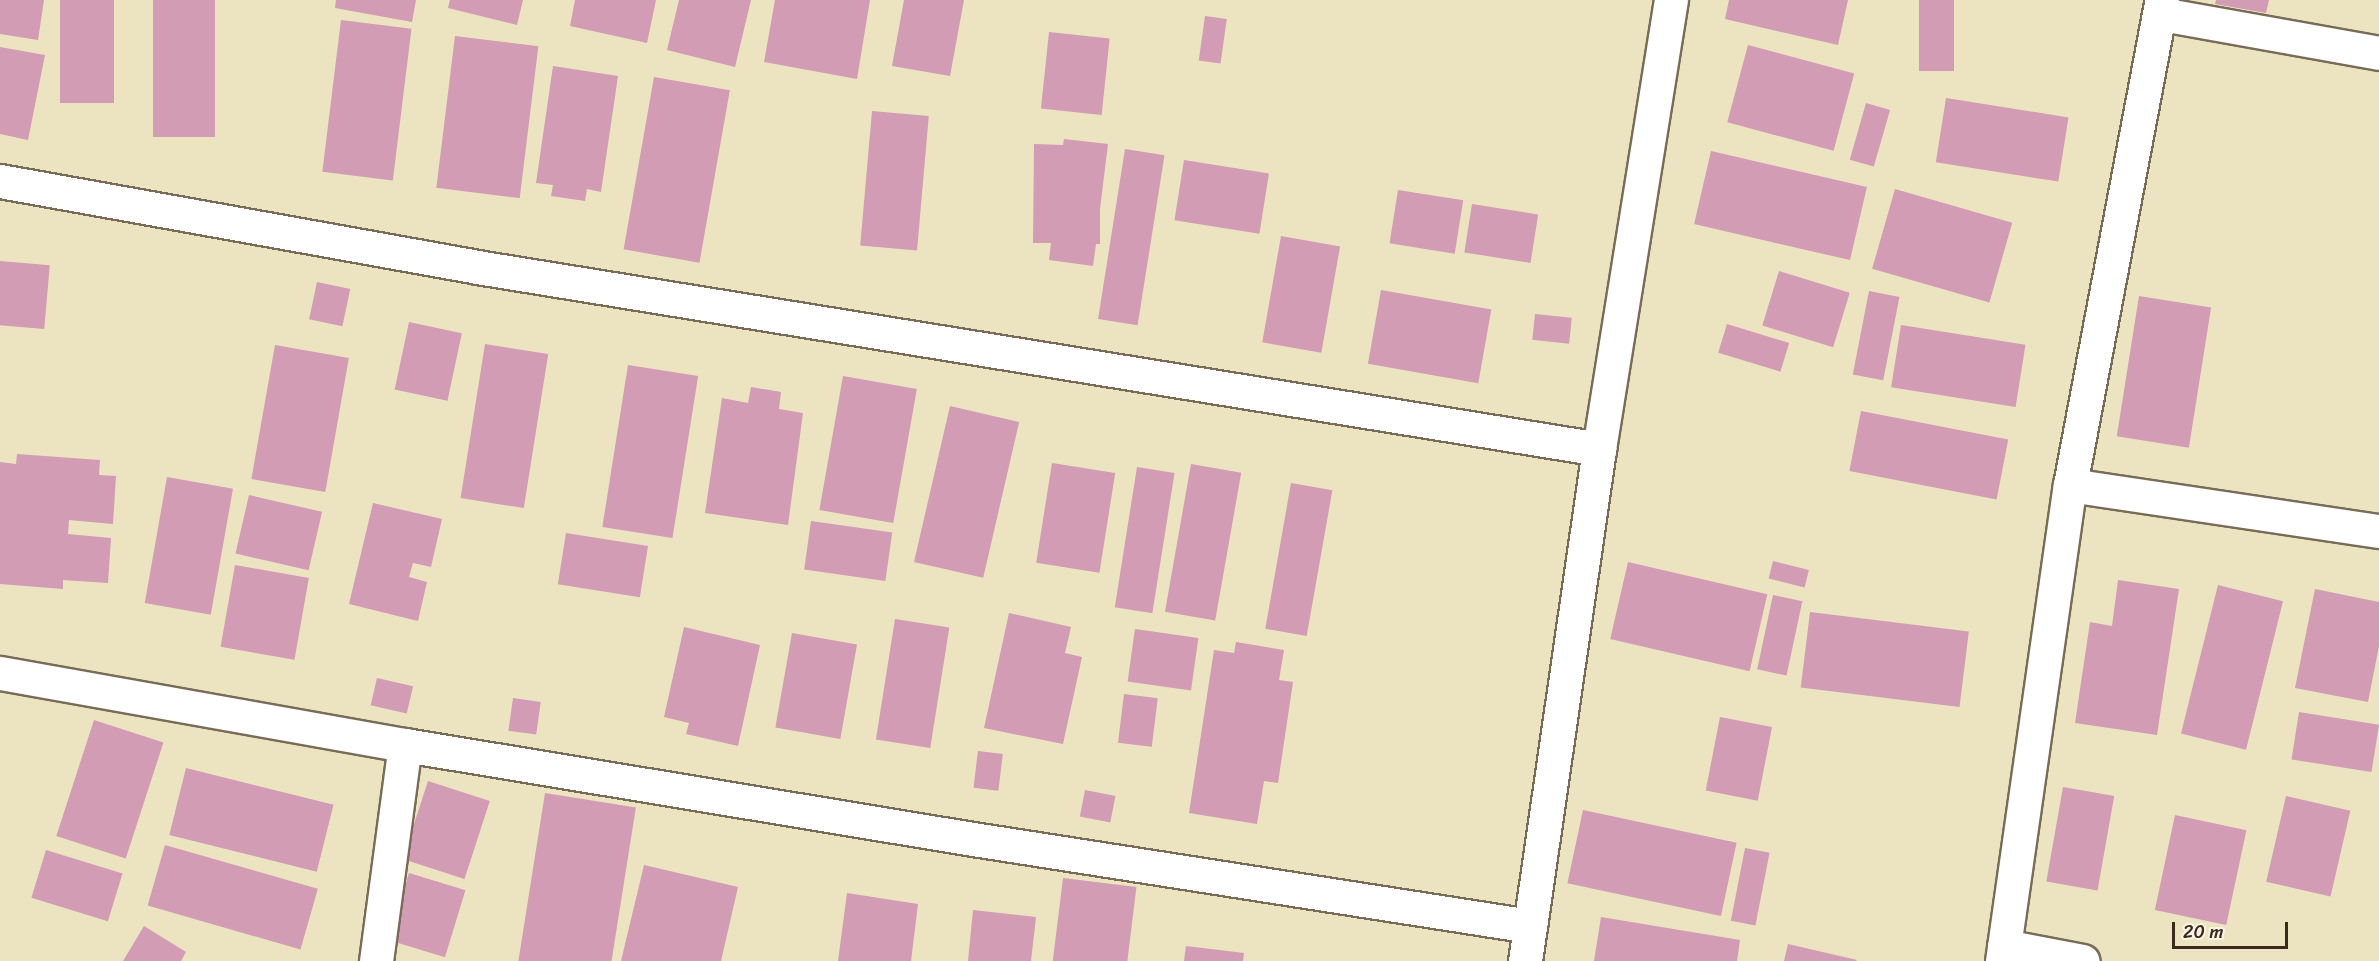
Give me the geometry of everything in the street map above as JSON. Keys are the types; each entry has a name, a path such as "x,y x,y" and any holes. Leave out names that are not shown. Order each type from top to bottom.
{"street":[{"path":"1525,961 1599,449 1671,0"},
{"path":"2083,961 2003,954 2070,485 2161,7 2379,53"},
{"path":"0,181 488,269 1599,449"},
{"path":"2070,485 2379,531"},
{"path":"0,673 405,745 973,839 1530,926"},
{"path":"376,961 405,745"}],"building":[{"path":"0,0 44,0 38,40 0,34"},
{"path":"60,0 114,0 114,103 60,103"},
{"path":"153,0 215,0 215,137 153,137"},
{"path":"336,0 416,0 412,22 335,8"},
{"path":"450,0 523,0 517,25 448,8"},
{"path":"575,0 656,0 647,43 570,26"},
{"path":"679,0 751,0 735,67 667,50"},
{"path":"775,0 870,0 857,79 764,62"},
{"path":"904,0 964,0 950,76 892,66"},
{"path":"1729,0 1848,0 1838,45 1725,19"},
{"path":"1919,0 1954,0 1954,71 1919,71"},
{"path":"2216,0 2269,0 2266,13 2215,4"},
{"path":"1205,16 1227,19 1221,64 1199,61"},
{"path":"341,20 411,29 393,181 322,172"},
{"path":"1049,32 1110,38 1102,115 1041,109"},
{"path":"455,36 538,46 520,198 436,188"},
{"path":"1748,45 1854,73 1834,151 1727,122"},
{"path":"0,47 45,55 28,140 0,134"},
{"path":"553,66 618,76 601,192 587,189 585,201 551,196 553,185 536,183"},
{"path":"654,77 730,90 699,263 624,249"},
{"path":"1946,98 2068,117 2058,182 1936,162"},
{"path":"1866,103 1890,110 1874,167 1850,160"},
{"path":"872,111 929,116 917,250 860,245"},
{"path":"1064,139 1108,144 1100,209 1100,244 1096,244 1093,266 1049,260 1051,243 1033,243 1034,144 1063,145"},
{"path":"1125,149 1165,155 1138,325 1098,319"},
{"path":"1711,151 1867,187 1850,260 1694,224"},
{"path":"1184,160 1269,173 1259,234 1174,220"},
{"path":"1895,189 2012,223 1989,302 1872,269"},
{"path":"1398,190 1463,200 1455,254 1390,243"},
{"path":"1472,204 1538,214 1531,263 1464,252"},
{"path":"1281,236 1340,246 1321,353 1262,342"},
{"path":"0,261 50,265 44,329 0,325"},
{"path":"1779,271 1850,293 1833,347 1762,326"},
{"path":"317,282 350,289 342,326 309,319"},
{"path":"1381,290 1491,309 1478,383 1368,364"},
{"path":"1869,291 1899,297 1883,380 1853,374"},
{"path":"2139,296 2211,307 2189,448 2117,436"},
{"path":"1535,314 1572,318 1569,344 1532,340"},
{"path":"409,322 462,333 447,401 395,389"},
{"path":"1727,324 1789,343 1780,372 1718,353"},
{"path":"1901,325 2025,345 2016,407 1891,387"},
{"path":"485,344 548,354 524,508 461,498"},
{"path":"275,345 349,358 325,492 251,479"},
{"path":"628,365 698,376 672,538 602,527"},
{"path":"843,376 917,389 893,523 819,510"},
{"path":"751,387 781,392 779,409 803,413 788,525 705,513 722,398 748,403"},
{"path":"950,406 1019,422 983,578 914,562"},
{"path":"1861,411 2008,440 1997,500 1849,471"},
{"path":"17,454 100,460 99,475 116,476 113,524 69,520 68,534 111,538 108,583 63,580 63,589 0,584 0,462 16,464"},
{"path":"1052,463 1115,473 1099,573 1036,563"},
{"path":"1191,464 1241,473 1215,621 1165,612"},
{"path":"1137,467 1175,473 1152,613 1115,607"},
{"path":"167,477 233,489 211,615 145,603"},
{"path":"1291,483 1332,490 1307,636 1265,629"},
{"path":"249,495 322,512 309,570 236,553"},
{"path":"373,503 442,519 431,567 413,563 409,577 427,582 418,621 349,604"},
{"path":"811,521 892,532 885,581 804,570"},
{"path":"566,533 648,546 640,597 558,584"},
{"path":"1773,561 1809,570 1805,587 1769,578"},
{"path":"1628,562 1767,594 1750,671 1610,639"},
{"path":"235,565 309,578 294,660 221,647"},
{"path":"2118,580 2179,589 2157,735 2075,723 2090,622 2112,626"},
{"path":"2218,585 2283,601 2246,750 2181,733"},
{"path":"2315,589 2379,602 2379,646 2368,702 2295,688"},
{"path":"1773,595 1802,601 1787,676 1757,669"},
{"path":"1810,612 1969,631 1960,707 1801,687"},
{"path":"1009,613 1071,627 1065,653 1082,657 1063,744 984,728"},
{"path":"895,619 949,628 930,748 876,739"},
{"path":"684,627 760,645 738,746 686,734 689,723 664,717"},
{"path":"1135,629 1198,638 1191,690 1128,681"},
{"path":"792,633 857,644 840,739 775,728"},
{"path":"1236,642 1284,650 1279,680 1293,682 1278,783 1264,781 1257,824 1189,813 1214,650 1234,653"},
{"path":"377,678 413,686 407,714 371,705"},
{"path":"1124,694 1158,698 1152,747 1118,743"},
{"path":"513,698 541,702 536,735 508,731"},
{"path":"2299,712 2379,725 2371,772 2291,759"},
{"path":"1720,717 1772,727 1758,801 1706,791"},
{"path":"94,720 163,743 126,859 56,836"},
{"path":"978,751 1003,754 998,791 973,788"},
{"path":"186,768 333,805 317,872 169,835"},
{"path":"428,781 490,801 464,879 403,859"},
{"path":"2063,787 2114,796 2098,891 2046,882"},
{"path":"1085,790 1115,796 1110,822 1080,817"},
{"path":"545,793 636,807 612,961 518,961"},
{"path":"2286,796 2350,811 2331,897 2266,882"},
{"path":"1583,810 1737,843 1721,916 1567,883"},
{"path":"2175,815 2246,830 2226,925 2155,910"},
{"path":"165,845 318,889 300,949 148,906"},
{"path":"1745,848 1770,853 1755,925 1731,921"},
{"path":"46,850 123,873 108,921 31,898"},
{"path":"644,865 738,887 721,961 621,961"},
{"path":"409,873 465,890 445,957 389,940"},
{"path":"1063,878 1136,887 1127,961 1053,961"},
{"path":"847,893 918,904 911,961 838,961"},
{"path":"973,910 1036,917 1031,961 968,961"},
{"path":"1601,917 1740,940 1737,961 1594,961"},
{"path":"144,926 186,952 181,961 123,961"},
{"path":"1788,944 1857,960 1784,961"},
{"path":"1186,946 1244,953 1243,961 1184,961"}]}
